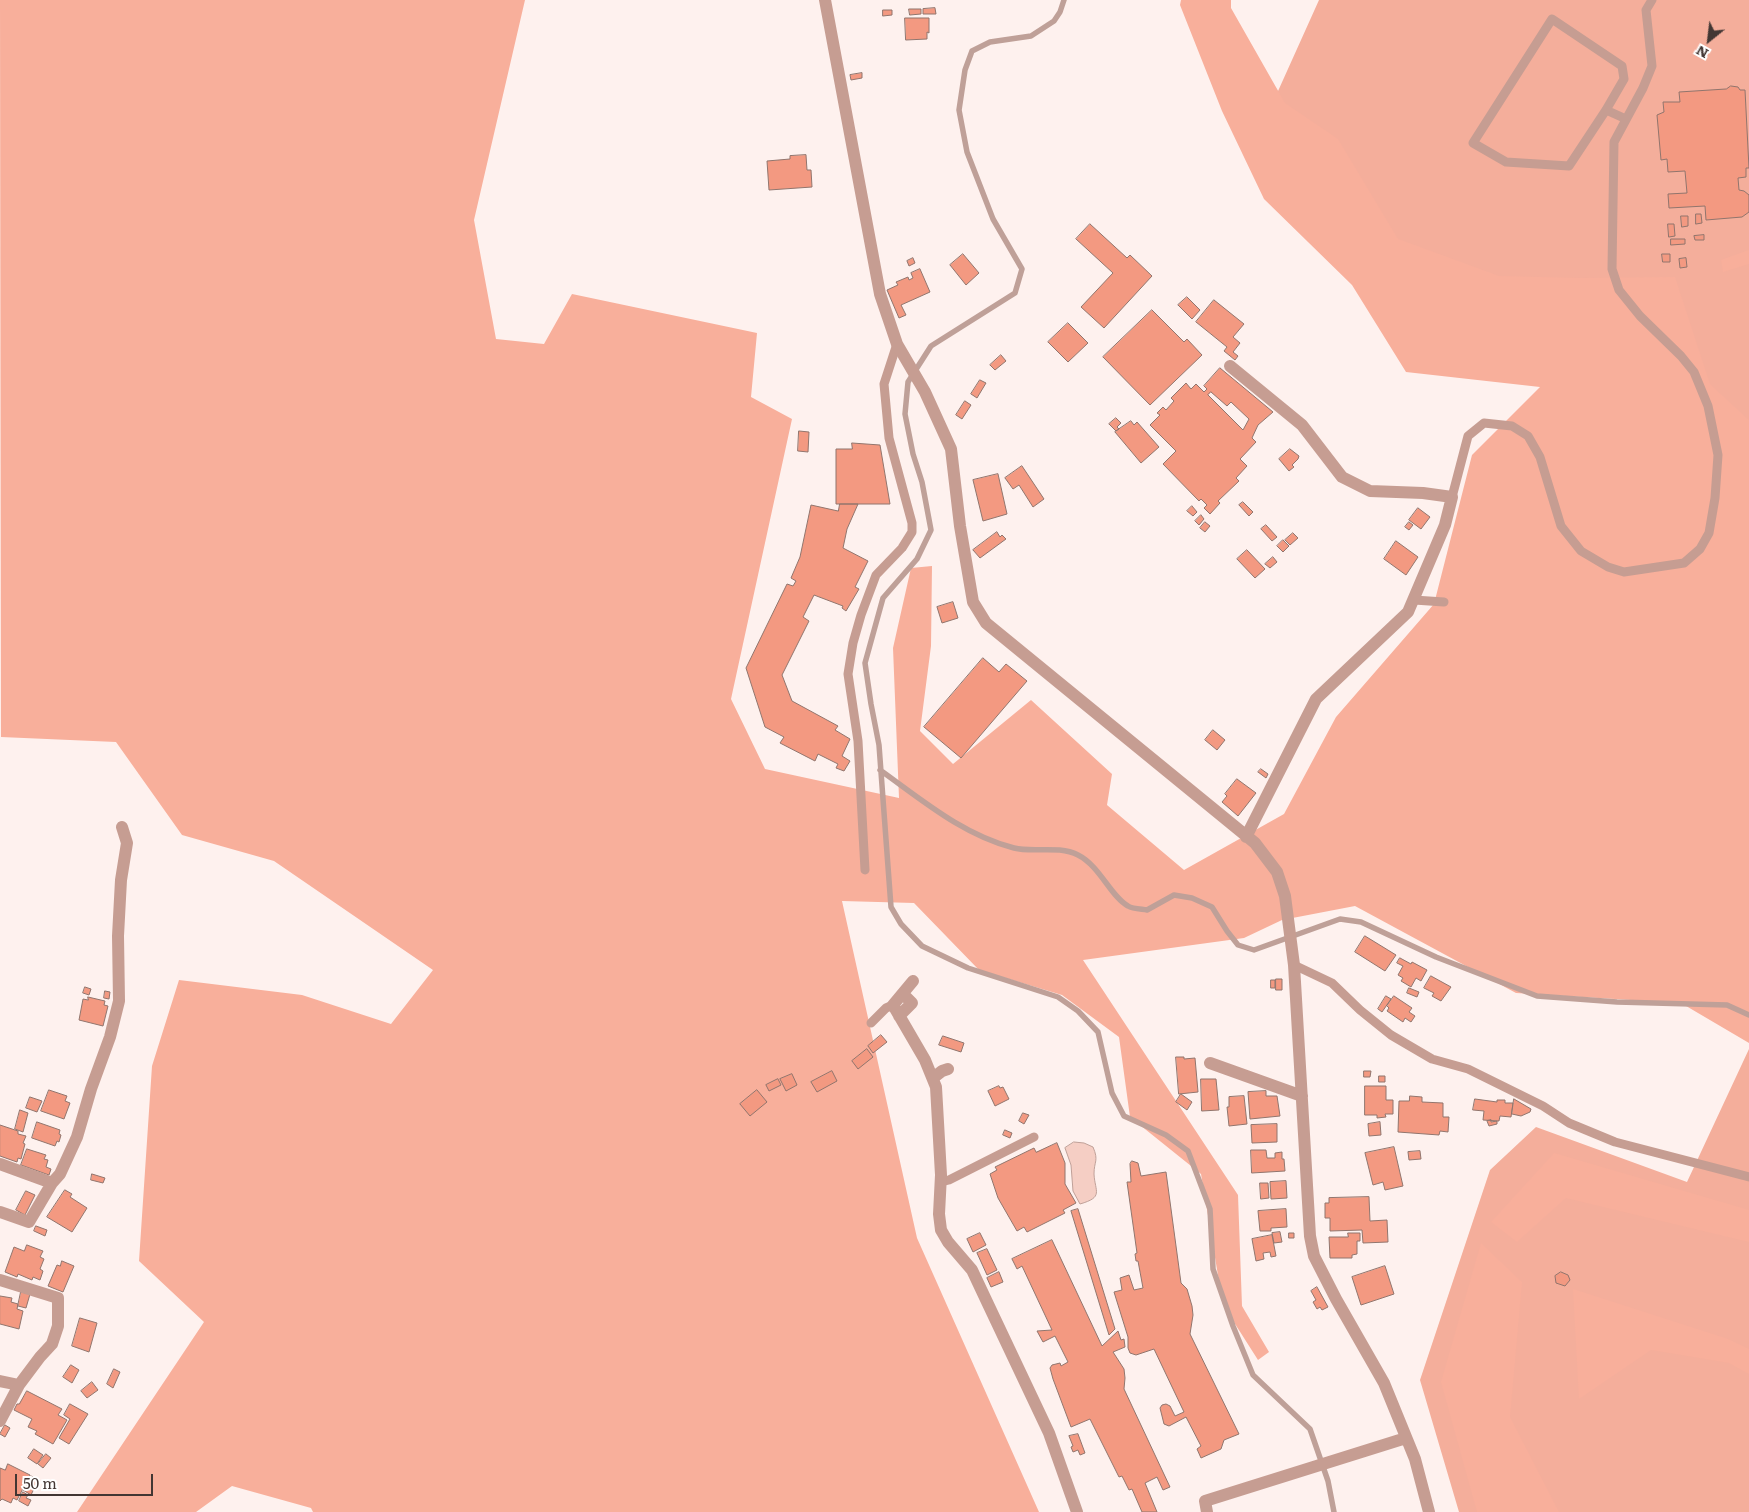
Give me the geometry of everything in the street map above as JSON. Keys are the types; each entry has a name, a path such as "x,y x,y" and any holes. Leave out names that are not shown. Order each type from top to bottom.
{"street":[{"path":"825,0 880,294 897,344 920,382 952,449 960,526 973,602 986,624 1255,843 1277,872 1285,896 1294,961 1310,1236 1314,1256 1384,1383 1415,1460 1429,1512"},
{"path":"1230,366 1302,425 1342,477 1370,491 1423,493 1452,497 1445,525 1408,612 1316,699 1246,837"},
{"path":"0,1212 32,1224 52,1183 60,1174 77,1138 90,1089 110,1037 119,1001 118,936 121,880 127,843 122,827"},
{"path":"913,981 903,994 912,1002 896,1010 925,1060 936,1087 941,1182 939,1214 941,1230 948,1242 972,1270 1049,1434 1077,1512"},
{"path":"1210,1063 1302,1096"},
{"path":"933,1078 942,1070 948,1069"},
{"path":"0,1164 52,1183"},
{"path":"0,1280 58,1298 58,1326 52,1344 19,1385 0,1420"},
{"path":"0,1381 19,1385"},
{"path":"1208,1512 1205,1501 1406,1438"}],"lane":[{"path":"1452,497 1468,436 1484,423 1512,426 1528,436 1540,457 1561,526 1580,551 1608,567 1624,572 1684,563 1700,549 1709,533 1715,498 1718,456 1708,406 1694,372 1681,356 1640,316 1619,290 1612,269 1614,142 1643,88 1652,66 1646,10 1652,0"},
{"path":"1552,19 1622,66 1624,79 1606,110 1569,166 1506,162 1473,143 1552,19"},
{"path":"1606,110 1626,119"},
{"path":"865,870 858,741 848,674 855,634 876,575 902,548 912,532 912,523 889,438 884,384 897,344"},
{"path":"1414,600 1444,602"},
{"path":"1294,961 1332,983 1360,1010 1391,1035 1432,1059 1468,1069 1543,1106 1569,1123 1615,1142 1749,1177"},
{"path":"871,1023 886,1008 896,1010"},
{"path":"941,1182 949,1180 1034,1137"}],"shaded area":[{"path":"0,0 525,0 474,220 496,339 544,344 572,294 757,333 751,397 792,419 731,699 765,769 899,798 893,648 911,568 932,566 931,646 920,731 953,764 1031,700 1112,774 1107,805 1184,870 1284,814 1336,717 1434,604 1472,455 1540,387 1406,372 1352,285 1264,199 1222,111 1180,5 1181,0 1231,0 1231,8 1285,103 1338,139 1398,239 1499,276 1581,278 1675,277 1710,384 1749,420 1749,1043 1681,1003 1516,993 1355,906 1282,920 1244,938 1083,960 1238,1195 1242,1306 1269,1352 1258,1360 1223,1305 1201,1174 1130,1117 1119,1037 1062,995 979,970 914,903 842,901 917,1238 1039,1512 313,1512 311,1508 232,1486 196,1512 77,1512 204,1322 139,1261 152,1066 179,980 302,995 391,1024 433,970 274,861 182,835 116,742 1,737"},
{"path":"1319,0 1749,0 1749,1013 1604,346 1426,324 1256,140"},
{"path":"1749,250 1749,264 1723,272 1721,260"},
{"path":"1749,1049 1749,1512 1459,1512 1420,1380 1490,1170 1536,1127 1687,1182"},
{"path":"1074,1142 1084,1143 1093,1147 1096,1155 1094,1174 1096,1193 1092,1199 1080,1204 1073,1191 1071,1165 1065,1148"},
{"path":"1554,1153 1749,1210 1749,1242 1566,1198 1517,1242 1491,1222"},
{"path":"1481,1243 1522,1282 1510,1417 1559,1512 1477,1512 1441,1382"},
{"path":"1573,1289 1728,1339 1749,1349 1749,1374 1729,1363 1651,1350 1579,1399"}],"building":[{"path":"935,8 936,14 923,14 923,9"},
{"path":"909,9 921,9 921,14 910,15"},
{"path":"883,10 892,10 892,15 883,16"},
{"path":"905,18 929,18 927,39 906,40"},
{"path":"862,73 862,78 851,80 850,75"},
{"path":"1731,86 1745,90 1749,168 1746,168 1746,177 1738,178 1739,190 1749,195 1749,212 1742,217 1706,220 1705,206 1669,208 1668,194 1687,193 1685,171 1668,172 1667,159 1661,160 1657,115 1664,112 1663,102 1680,102 1679,92 1726,89"},
{"path":"806,155 807,170 811,170 812,187 769,190 767,161 790,159 790,156"},
{"path":"1696,214 1701,214 1702,223 1696,224"},
{"path":"1681,216 1688,216 1688,226 1682,227"},
{"path":"1090,224 1127,258 1130,255 1152,276 1104,328 1081,307 1113,273 1076,239"},
{"path":"1668,224 1674,224 1675,236 1669,237"},
{"path":"1704,235 1704,240 1695,240 1694,236"},
{"path":"1671,239 1685,239 1685,244 1671,245"},
{"path":"963,254 979,273 966,285 950,265"},
{"path":"1662,254 1670,254 1670,262 1663,262"},
{"path":"913,258 915,263 909,266 907,261"},
{"path":"1686,258 1687,267 1680,268 1679,259"},
{"path":"920,269 930,292 901,305 906,315 899,318 887,290 898,285 896,282 908,277 909,280 913,278 911,273"},
{"path":"1187,297 1200,310 1192,319 1178,305"},
{"path":"1214,300 1244,324 1233,337 1240,343 1233,352 1238,356 1235,360 1224,351 1227,347 1196,322"},
{"path":"1152,310 1184,342 1187,339 1202,355 1150,405 1103,357"},
{"path":"1068,323 1088,343 1068,362 1048,342"},
{"path":"1001,355 1006,361 995,370 990,365"},
{"path":"1220,368 1273,412 1258,425 1252,438 1256,442 1240,459 1247,466 1236,478 1239,481 1218,501 1220,503 1210,514 1204,508 1207,505 1201,499 1199,501 1163,464 1176,451 1150,425 1160,415 1157,413 1163,407 1166,410 1174,401 1171,398 1186,383 1191,389 1196,384 1204,392 1207,389 1204,386","holes":["1211,392 1227,406 1231,402 1249,419 1243,430 1208,395"]},
{"path":"980,380 986,383 977,398 971,394"},
{"path":"965,401 971,405 962,419 956,415"},
{"path":"1116,418 1121,423 1116,431 1109,424"},
{"path":"1131,421 1134,425 1137,422 1159,447 1141,463 1115,432"},
{"path":"799,431 809,432 808,452 798,451"},
{"path":"852,443 880,445 890,504 836,504 836,449 852,449"},
{"path":"1290,449 1299,456 1292,465 1294,467 1289,471 1279,459"},
{"path":"1022,466 1044,499 1033,507 1019,485 1013,489 1005,478"},
{"path":"998,474 1007,514 983,521 973,480"},
{"path":"1243,502 1253,512 1249,516 1239,505"},
{"path":"840,504 858,504 847,529 843,548 868,561 855,587 859,589 846,611 842,608 843,606 814,595 803,617 809,621 782,675 792,701 838,726 835,730 850,739 842,756 850,761 844,771 836,768 838,764 818,754 815,761 780,743 784,737 765,727 746,668 787,584 793,586 796,581 791,578 800,557 811,505 838,511"},
{"path":"1192,506 1197,512 1193,516 1187,511"},
{"path":"1418,508 1430,517 1421,529 1409,520"},
{"path":"1201,515 1204,519 1199,525 1195,521"},
{"path":"1205,522 1210,526 1205,532 1200,528"},
{"path":"1409,522 1413,525 1409,530 1405,527"},
{"path":"1266,525 1277,537 1272,541 1261,529"},
{"path":"997,532 1000,537 1002,535 1006,539 980,558 973,550"},
{"path":"1293,533 1298,538 1290,545 1285,540"},
{"path":"1283,540 1289,546 1283,552 1277,546"},
{"path":"1396,541 1418,557 1406,575 1384,559"},
{"path":"1247,550 1265,569 1255,578 1237,559"},
{"path":"1273,557 1277,562 1270,568 1265,564"},
{"path":"953,602 958,618 942,623 937,607"},
{"path":"983,658 999,672 1006,664 1027,681 961,758 924,727"},
{"path":"1213,730 1225,740 1217,750 1205,740"},
{"path":"1261,769 1268,774 1266,778 1258,772"},
{"path":"1237,779 1256,793 1238,816 1222,802 1227,796 1225,794"},
{"path":"1365,936 1396,955 1385,971 1355,952"},
{"path":"1400,958 1427,970 1421,981 1416,978 1411,987 1401,981 1403,978 1398,975 1403,966 1397,963"},
{"path":"1431,976 1451,987 1441,1001 1432,996 1434,993 1424,988"},
{"path":"1276,979 1282,979 1282,990 1276,990"},
{"path":"1271,980 1275,980 1275,988 1271,988"},
{"path":"85,987 91,989 89,995 83,993"},
{"path":"1409,988 1419,992 1417,997 1407,993"},
{"path":"105,991 110,992 109,999 104,998"},
{"path":"1386,996 1391,999 1382,1012 1378,1009"},
{"path":"1394,996 1412,1008 1409,1012 1415,1016 1411,1022 1405,1018 1403,1022 1387,1011 1389,1008 1387,1006"},
{"path":"88,997 105,1001 104,1005 108,1006 103,1026 79,1020 83,999 88,1000"},
{"path":"881,1035 887,1042 873,1053 868,1046"},
{"path":"943,1036 964,1043 961,1052 939,1045"},
{"path":"867,1049 873,1057 858,1069 852,1061"},
{"path":"1176,1057 1184,1057 1184,1059 1195,1058 1198,1092 1179,1094"},
{"path":"832,1071 837,1081 817,1092 811,1082"},
{"path":"1364,1071 1371,1071 1370,1077 1364,1077"},
{"path":"792,1074 797,1085 786,1091 780,1079"},
{"path":"1379,1076 1385,1076 1385,1082 1379,1082"},
{"path":"778,1079 781,1085 769,1091 766,1085"},
{"path":"1201,1079 1216,1079 1219,1110 1202,1111"},
{"path":"999,1086 1000,1088 1003,1087 1009,1099 995,1106 988,1091"},
{"path":"1365,1086 1386,1086 1386,1100 1393,1100 1393,1114 1385,1114 1386,1117 1377,1118 1377,1115 1365,1115"},
{"path":"49,1090 67,1096 65,1101 70,1103 64,1119 41,1111"},
{"path":"757,1090 767,1102 750,1116 740,1104"},
{"path":"1266,1091 1266,1096 1277,1096 1280,1116 1250,1119 1248,1092"},
{"path":"1181,1094 1192,1102 1187,1110 1176,1102"},
{"path":"1244,1096 1247,1124 1229,1126 1227,1107 1229,1107 1229,1097"},
{"path":"1410,1096 1422,1097 1422,1102 1443,1103 1443,1117 1449,1117 1448,1132 1440,1131 1439,1135 1398,1132 1399,1101 1409,1101"},
{"path":"30,1097 42,1101 37,1112 26,1108"},
{"path":"1475,1099 1497,1102 1497,1100 1505,1100 1505,1103 1513,1103 1511,1117 1500,1116 1499,1121 1483,1120 1484,1111 1473,1110"},
{"path":"1514,1099 1531,1109 1530,1112 1521,1116 1512,1114"},
{"path":"20,1110 28,1113 23,1132 15,1129"},
{"path":"1023,1113 1029,1115 1024,1124 1019,1121"},
{"path":"1491,1120 1491,1122 1497,1121 1497,1124 1489,1126 1487,1121"},
{"path":"37,1122 60,1130 59,1142 57,1141 55,1146 32,1138"},
{"path":"1380,1122 1381,1135 1369,1136 1368,1124"},
{"path":"1277,1124 1277,1142 1252,1143 1251,1125"},
{"path":"0,1125 26,1136 21,1159 18,1158 17,1162 0,1156"},
{"path":"1005,1130 1012,1133 1010,1138 1003,1135"},
{"path":"1057,1143 1065,1163 1065,1184 1076,1203 1063,1210 1065,1213 1027,1232 1024,1227 1017,1231 998,1198 990,1174 997,1170 995,1167 1034,1148 1036,1152"},
{"path":"1394,1147 1403,1186 1385,1190 1383,1182 1373,1185 1365,1153"},
{"path":"27,1149 46,1155 44,1159 48,1160 46,1167 51,1169 49,1175 21,1165"},
{"path":"1251,1150 1266,1150 1267,1158 1275,1158 1275,1153 1282,1152 1285,1171 1252,1173"},
{"path":"1420,1151 1421,1159 1409,1160 1408,1152"},
{"path":"1132,1161 1138,1163 1141,1176 1166,1172 1181,1283 1187,1289 1192,1306 1193,1315 1190,1334 1239,1434 1224,1440 1221,1449 1201,1458 1197,1449 1201,1446 1186,1417 1169,1426 1164,1424 1160,1408 1162,1405 1170,1406 1175,1416 1184,1412 1154,1349 1136,1355 1130,1353 1128,1337 1114,1292 1122,1290 1120,1278 1129,1275 1134,1290 1143,1288 1138,1261 1136,1261 1135,1254 1137,1253 1127,1182 1131,1182 1130,1164"},
{"path":"92,1174 105,1178 103,1183 91,1180"},
{"path":"1286,1181 1287,1198 1271,1199 1270,1182"},
{"path":"1260,1183 1268,1183 1269,1198 1261,1199"},
{"path":"65,1190 72,1194 70,1197 87,1208 72,1232 47,1217"},
{"path":"26,1191 35,1195 25,1215 16,1210"},
{"path":"1369,1197 1370,1221 1387,1220 1388,1242 1363,1243 1362,1230 1330,1231 1330,1218 1325,1218 1325,1203 1329,1203 1329,1198"},
{"path":"1078,1209 1115,1329 1109,1335 1071,1211"},
{"path":"1286,1209 1287,1227 1271,1228 1271,1231 1260,1231 1258,1211"},
{"path":"36,1226 47,1230 45,1236 34,1231"},
{"path":"1280,1232 1282,1242 1274,1243 1272,1233"},
{"path":"980,1233 986,1245 973,1252 967,1239"},
{"path":"1289,1233 1294,1233 1294,1238 1289,1238"},
{"path":"1348,1233 1360,1233 1360,1241 1357,1241 1357,1254 1352,1255 1352,1258 1330,1258 1329,1237 1348,1237"},
{"path":"1272,1235 1276,1256 1271,1257 1270,1252 1263,1253 1264,1259 1256,1261 1252,1239"},
{"path":"1052,1240 1102,1346 1118,1331 1121,1340 1124,1339 1125,1347 1113,1352 1124,1369 1124,1389 1170,1487 1163,1490 1157,1477 1145,1483 1157,1512 1142,1512 1132,1489 1129,1490 1122,1476 1119,1477 1090,1419 1071,1427 1050,1368 1052,1365 1060,1363 1061,1366 1068,1362 1055,1336 1043,1342 1037,1331 1052,1330 1022,1266 1017,1269 1012,1259"},
{"path":"27,1245 43,1251 40,1257 44,1259 40,1269 43,1271 40,1280 33,1277 32,1280 18,1274 17,1277 5,1272 14,1247 24,1251"},
{"path":"987,1249 997,1270 987,1275 977,1253"},
{"path":"62,1261 74,1266 63,1292 48,1286 57,1265 60,1266"},
{"path":"1385,1266 1394,1294 1361,1305 1352,1277"},
{"path":"999,1272 1003,1282 991,1287 987,1278"},
{"path":"1561,1272 1568,1275 1570,1280 1565,1286 1556,1283 1555,1276"},
{"path":"1317,1287 1328,1307 1322,1310 1320,1307 1317,1309 1313,1302 1316,1300 1311,1291"},
{"path":"21,1292 30,1294 26,1308 18,1306"},
{"path":"0,1296 12,1298 11,1302 18,1304 17,1309 23,1311 19,1329 0,1324"},
{"path":"80,1318 97,1323 89,1352 72,1346"},
{"path":"71,1365 79,1370 72,1383 63,1377"},
{"path":"114,1369 120,1372 113,1388 107,1384"},
{"path":"92,1382 98,1390 87,1398 81,1391"},
{"path":"27,1391 62,1409 58,1415 67,1420 53,1444 35,1434 37,1431 28,1427 32,1419 14,1410"},
{"path":"70,1404 88,1414 69,1444 59,1438 70,1419 64,1415"},
{"path":"5,1425 10,1428 5,1437 0,1434"},
{"path":"1078,1434 1085,1453 1080,1455 1078,1450 1073,1452 1069,1436"},
{"path":"34,1449 43,1455 37,1464 28,1458"},
{"path":"46,1454 51,1458 43,1468 38,1464"},
{"path":"8,1464 30,1475 17,1500 13,1498 11,1503 2,1499 0,1501 0,1468 5,1470"},
{"path":"31,1476 38,1480 31,1495 23,1490"},
{"path":"23,1492 28,1495 26,1498 31,1500 28,1506 19,1501"}],"waterway":[{"path":"1064,0 1060,12 1054,21 1031,36 990,42 972,51 965,70 959,110 967,152 993,219 1022,269 1015,293 931,346 908,382 905,414 913,454 922,482 931,530 917,559 883,598 865,663 879,745 891,907 901,924 922,946 968,968 1058,997 1078,1011 1098,1032 1112,1093 1124,1116 1166,1135 1188,1151 1210,1209 1213,1269 1233,1326 1253,1375 1310,1429 1328,1481 1334,1512"},
{"path":"880,770 927,804 977,835 1014,848 1062,850 1078,855 1093,866 1116,896 1130,907 1147,910 1174,895 1192,898 1212,907 1238,945 1254,950 1340,919 1361,922 1436,957 1537,996 1617,1002 1727,1005 1749,1015"}]}
